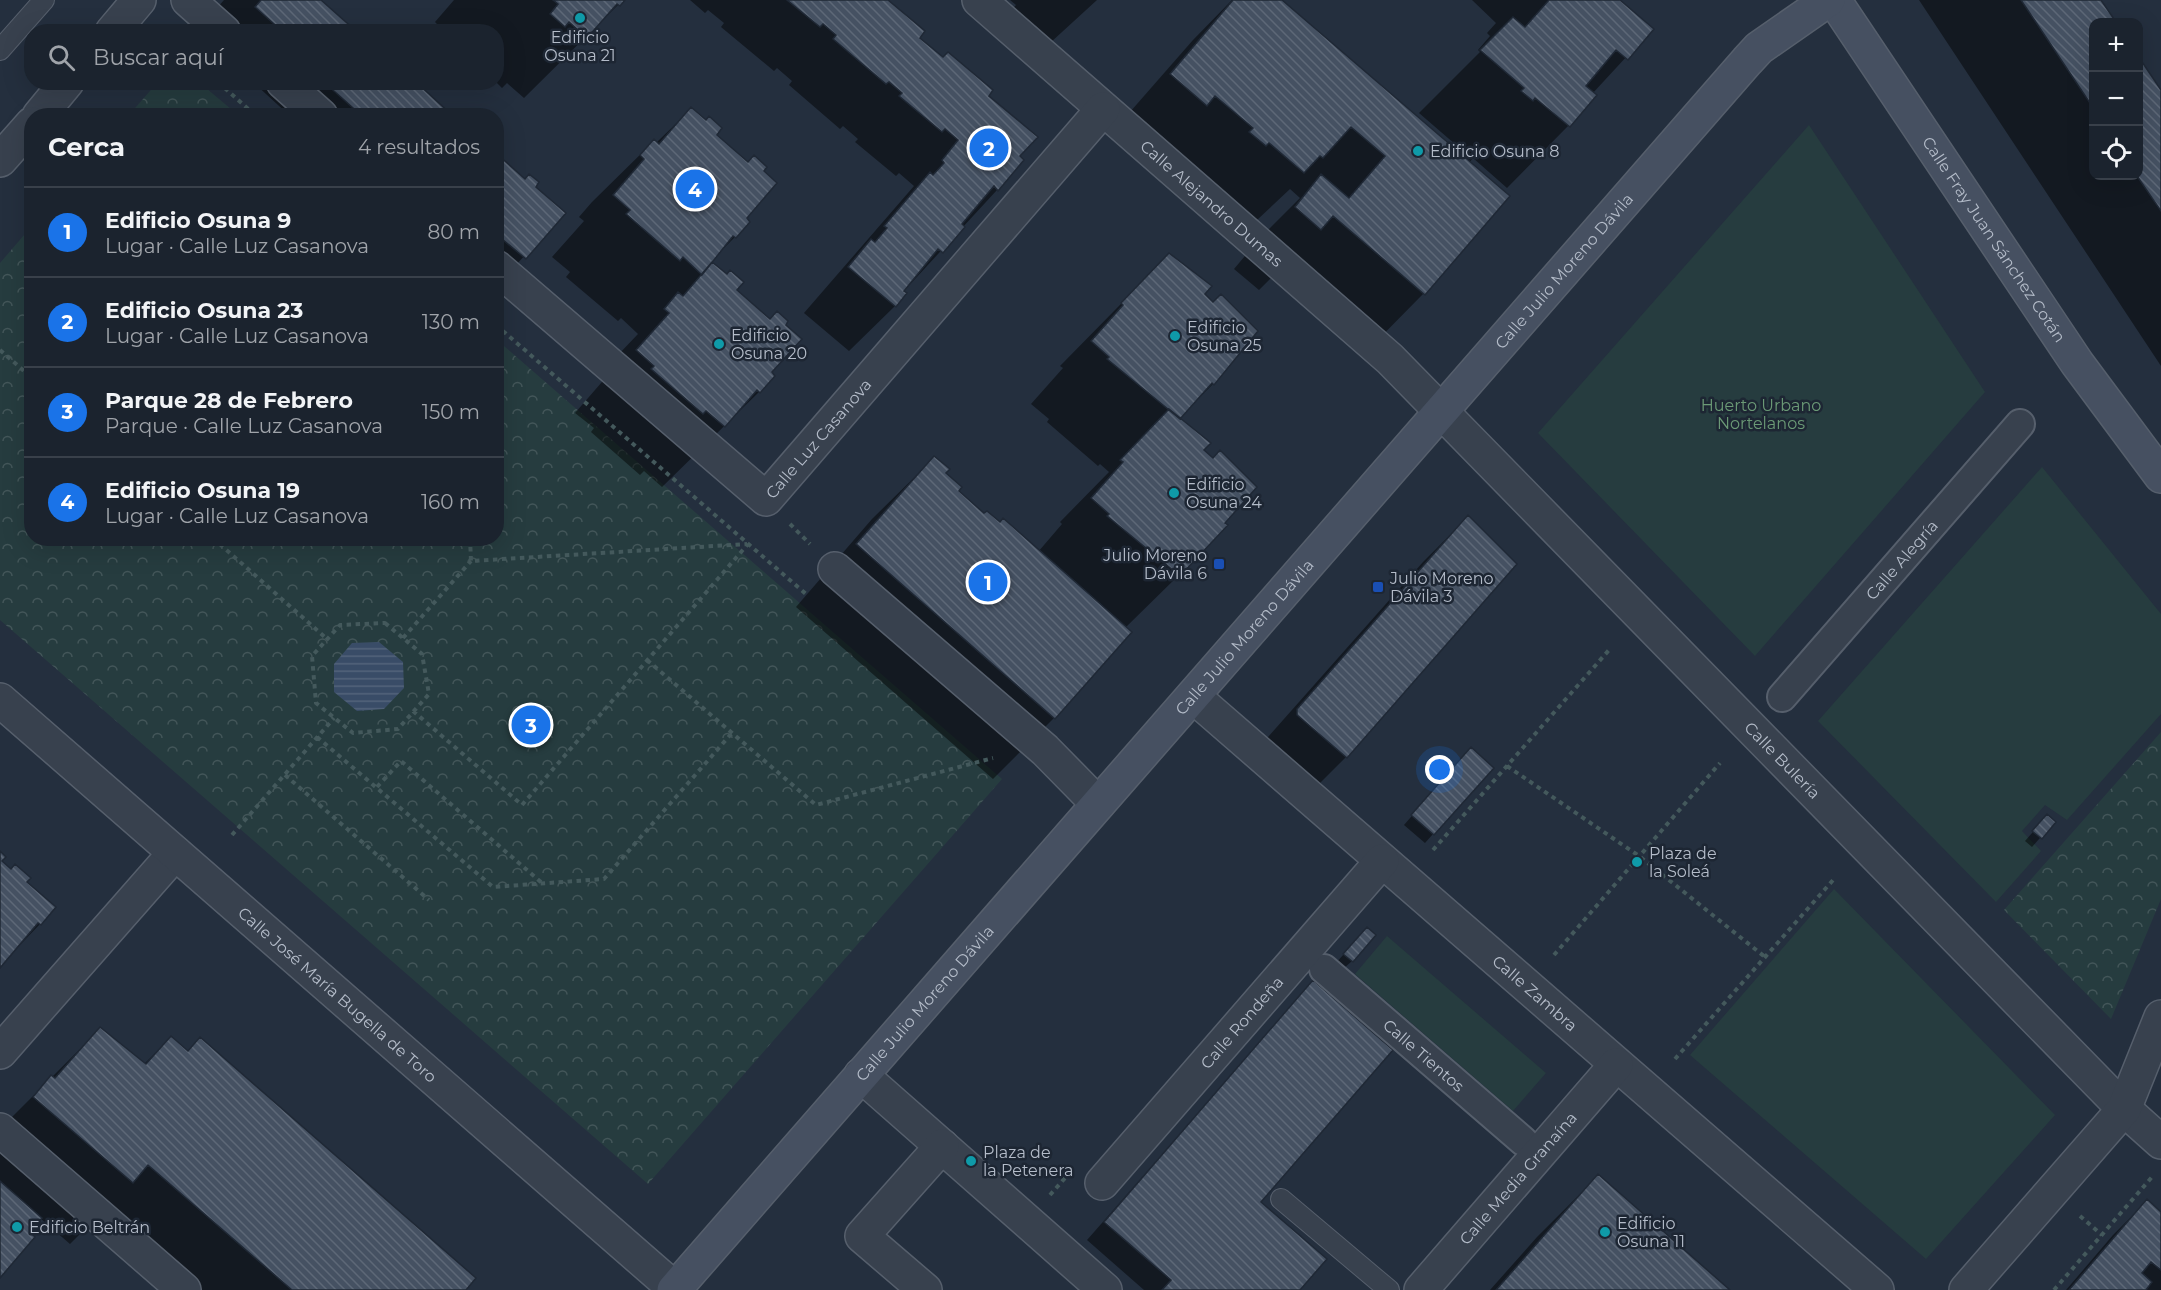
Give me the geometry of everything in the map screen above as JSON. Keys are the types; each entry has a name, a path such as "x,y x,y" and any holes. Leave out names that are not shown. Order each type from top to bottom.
{"main road":[{"name":"Calle Julio Moreno Dávila","path":"675,1289 1759,48 1828,0"},
{"name":"Calle Fray Juan Sánchez Cotán","path":"1834,0 2077,363 2161,476"}],"street":[{"path":"119,24 139,0"},
{"path":"188,0 215,24"},
{"name":"Calle Alejandro Dumas","path":"980,0 1382,351 1442,411"},
{"path":"46,108 61,90"},
{"path":"292,90 312,108"},
{"name":"Calle Luz Casanova","path":"504,274 765,499 1103,108"},
{"path":"0,160 24,133"},
{"name":"Calle Bulería","path":"1442,411 2124,1109 2158,1157"},
{"name":"Calle Alegría","path":"1782,697 2020,424"},
{"path":"835,569 1045,750 1098,804"},
{"name":"Calle Zambra","path":"1192,696 1877,1290"},
{"name":"Calle José María Bugella de Toro","path":"0,700 675,1289"},
{"path":"0,1052 176,854"},
{"name":"Calle Rondeña","path":"1102,1183 1382,861"},
{"name":"Calle Tientos","path":"1324,969 1523,1141"},
{"path":"1966,1290 2124,1109 2161,1017"},
{"name":"Calle Media Granaína","path":"1420,1290 1616,1065"},
{"path":"861,1075 1105,1290"},
{"path":"0,1130 184,1290"},
{"path":"925,1290 861,1236 942,1146"}],"lane":[{"path":"0,50 44,0"},
{"path":"1281,1199 1389,1290"}],"path":[{"path":"227,90 247,108"},
{"path":"504,332 809,597"},
{"path":"0,350 24,371"},
{"path":"471,561 748,544"},
{"path":"413,711 522,805 748,544"},
{"path":"222,546 327,639"},
{"path":"403,639 471,561 470,546"},
{"path":"385,623 403,639 422,654 429,694 398,729 353,733 316,703 312,656 340,625 385,623"},
{"path":"1433,850 1609,650"},
{"path":"647,660 816,805 993,758"},
{"path":"232,835 334,718"},
{"path":"317,737 493,887 604,879 732,733"},
{"path":"984,750 1001,765"},
{"path":"377,788 401,761 543,883"},
{"path":"1554,954 1720,763"},
{"path":"1507,766 1639,856 1765,957"},
{"path":"285,775 429,900"},
{"path":"1675,1059 1834,879"},
{"path":"2054,1290 2102,1235 2158,1157"},
{"path":"1027,1221 1067,1176 1090,1197 1102,1183"},
{"path":"2078,1214 2102,1235"}],"green space":[{"path":"151,90 208,90 230,108 135,108"},
{"name":"Huerto Urbano Nortelanos","path":"1809,125 1985,392 1755,656 1538,433"},
{"path":"24,235 24,546 504,546 504,346 1002,779 648,1184 0,620 0,263"},
{"path":"2042,467 2161,614 2161,714 2067,820 2045,805 2022,831 2041,851 1996,902 1818,721"},
{"path":"2161,732 2161,899 2111,1019 2004,910"},
{"path":"1834,889 2055,1115 1926,1259 1690,1055"},
{"path":"1387,936 1546,1073 1513,1111 1355,974"}],"water":[{"path":"379,642 403,662 404,688 384,709 357,711 334,692 334,664 352,643"}],"building":[{"path":"261,0 321,0 348,24 274,24 255,7"},
{"name":"Edificio Osuna 21","path":"553,0 625,0 620,6 617,4 587,38 569,22 565,27 550,14 558,4"},
{"path":"787,0 888,0 925,31 920,38 943,57 948,52 993,90 989,96 1038,137 1020,156 1024,160 998,191 994,186 962,224 965,227 943,253 938,249 904,291 907,293 896,307 848,267 871,239 875,242 887,228 884,226 930,172 933,175 944,163 942,160 958,140 945,129 942,132 899,96 902,93 889,82 886,84 833,39 836,35 823,24 820,27"},
{"name":"Edificio Osuna 8","path":"1233,0 1282,0 1510,196 1425,295 1333,216 1321,230 1295,207 1321,174 1349,198 1385,156 1351,127 1323,158 1320,156 1304,173 1269,143 1266,146 1249,132 1253,128 1215,96 1207,106 1170,74"},
{"path":"1549,0 1620,0 1654,29 1628,60 1616,50 1586,86 1597,95 1570,127 1535,98 1533,101 1521,91 1524,88 1480,50 1513,17 1525,27"},
{"path":"2021,0 2101,0 2113,18 2089,18 2089,102"},
{"path":"2143,63 2161,90 2161,211 2140,180 2143,180"},
{"path":"333,90 425,90 444,108 353,108"},
{"path":"691,107 706,120 709,116 722,128 717,135 748,162 754,155 767,167 764,171 777,183 747,218 750,222 736,238 733,236 702,275 683,257 680,261 626,214 630,210 613,195 644,159 640,155 654,139 659,144"},
{"path":"504,160 525,179 529,174 539,182 536,187 566,213 526,259 504,241"},
{"name":"Edificio Osuna 25","path":"1169,253 1212,286 1205,294 1213,302 1221,294 1258,331 1214,385 1212,383 1180,419 1107,359 1109,357 1091,341 1123,305 1121,303"},
{"name":"Edificio Osuna 20","path":"712,262 727,274 730,270 744,282 737,290 770,319 777,311 788,321 786,325 802,339 772,372 775,376 760,393 757,390 725,427 706,411 703,414 651,369 654,366 636,350 669,313 664,309 678,292 683,296"},
{"name":"Edificio Osuna 24","path":"1169,409 1211,443 1204,450 1213,458 1220,450 1257,487 1225,523 1228,525 1180,576 1107,516 1109,514 1091,498 1123,462 1120,460"},
{"path":"934,456 950,469 946,473 962,487 959,491 977,507 984,513 987,511 1000,522 1003,518 1132,632 1055,719 856,544"},
{"path":"1468,515 1517,564 1347,758 1297,715 1297,709"},
{"path":"1471,747 1494,768 1434,835 1411,815"},
{"path":"2047,814 2056,822 2042,839 2032,831"},
{"path":"0,851 6,857 2,861 11,869 15,864 31,878 27,882 56,907 41,925 38,923 0,968"},
{"path":"1367,927 1376,935 1353,962 1343,954"},
{"path":"1313,980 1393,1050 1261,1202 1327,1259 1300,1290 1162,1290 1171,1280 1104,1222"},
{"path":"100,1027 146,1064 171,1036 188,1051 200,1037 476,1278 466,1290 292,1290 148,1165 133,1183 33,1097 51,1075 55,1078"},
{"name":"Edificio Osuna 11","path":"1598,1174 1730,1290 1496,1290"},
{"name":"Edificio Beltrán","path":"0,1181 42,1218 30,1232 35,1237 0,1278"},
{"path":"2147,1199 2161,1212 2161,1270 2151,1262 2142,1273 2152,1282 2146,1290 2069,1290"}],"place":[{"name":"Edificio Osuna 21","path":"580,18"},
{"name":"Edificio Osuna 23","path":"989,148"},
{"name":"Edificio Osuna 8","path":"1418,151"},
{"name":"Edificio Osuna 19","path":"695,189"},
{"name":"Edificio Osuna 25","path":"1175,336"},
{"name":"Edificio Osuna 20","path":"719,344"},
{"name":"Edificio Osuna 24","path":"1174,493"},
{"name":"Julio Moreno Dávila 6","path":"1219,564"},
{"name":"Edificio Osuna 9","path":"988,582"},
{"name":"Julio Moreno Dávila 3","path":"1378,587"},
{"name":"Parque 28 de Febrero","path":"531,725"},
{"name":"Plaza de la Soleá","path":"1637,862"},
{"name":"Plaza de la Petenera","path":"971,1161"},
{"name":"Edificio Beltrán","path":"17,1227"},
{"name":"Edificio Osuna 11","path":"1605,1232"}]}
